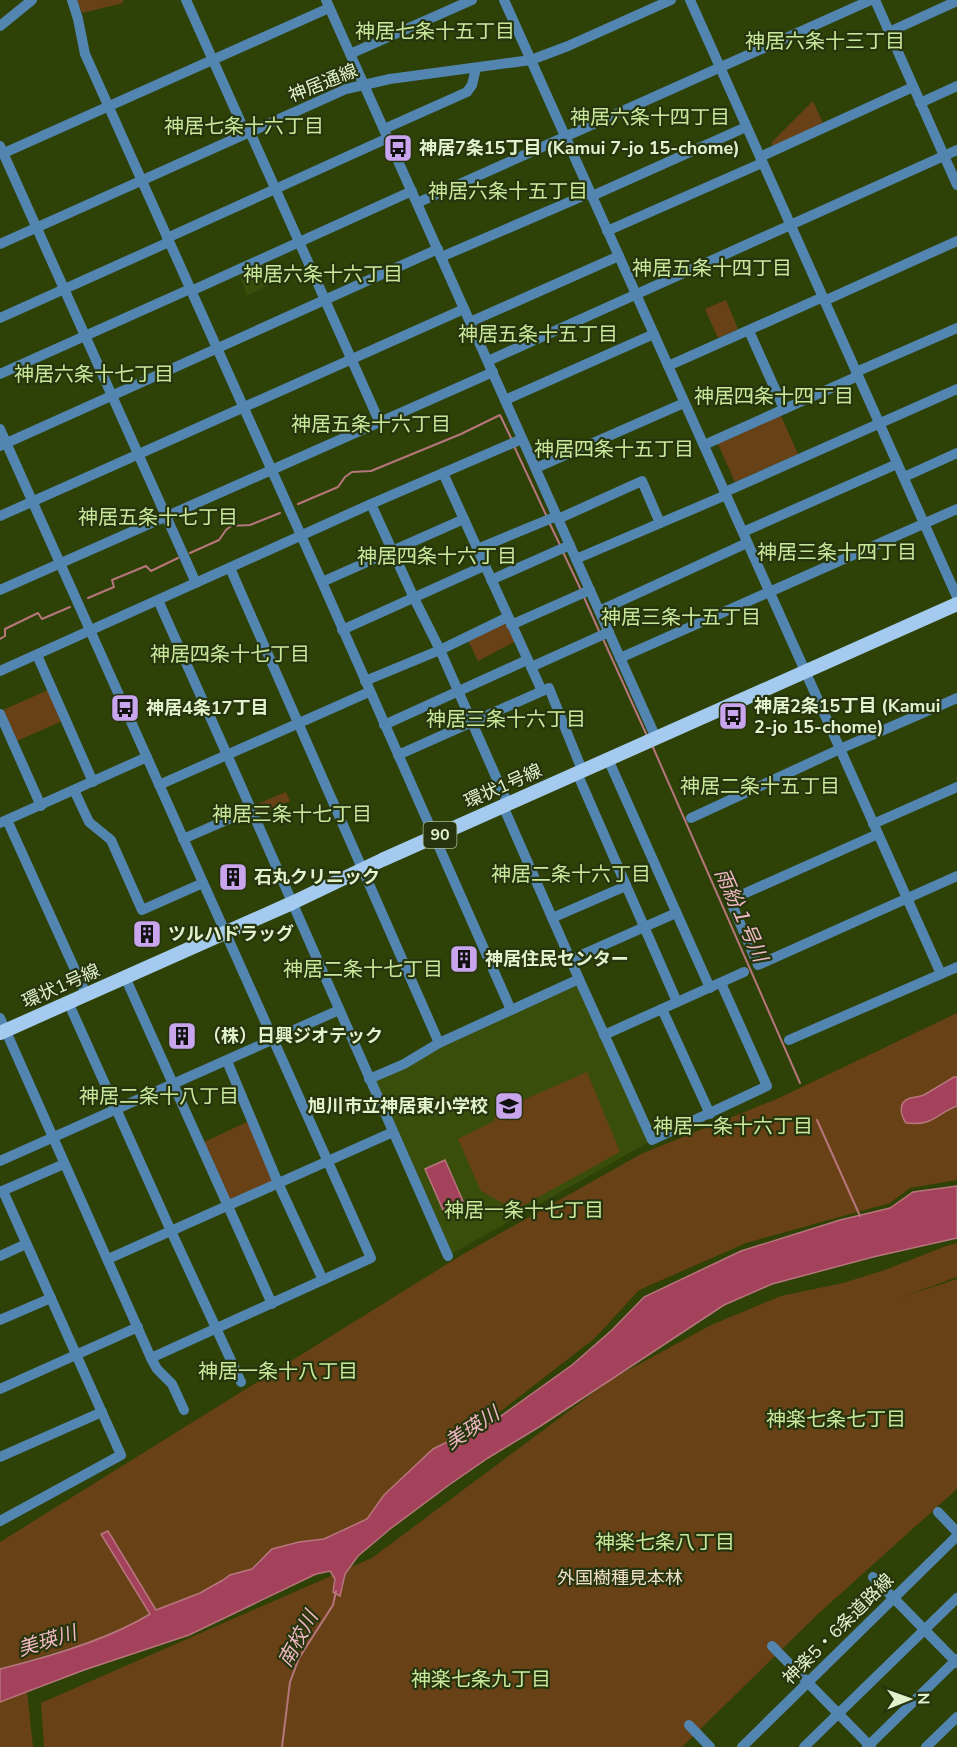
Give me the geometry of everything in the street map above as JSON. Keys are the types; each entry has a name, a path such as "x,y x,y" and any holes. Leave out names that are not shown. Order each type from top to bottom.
{"main road":[{"name":"環状1号線","path":"2,1027 125,977 292,903 363,868 957,604"}],"street":[{"path":"0,27 32,0"},
{"path":"72,0 85,54 511,1010"},
{"path":"186,0 276,189 380,421"},
{"path":"350,54 472,0"},
{"path":"504,0 941,974"},
{"name":"神居通線","path":"0,244 346,89 390,79 531,60 671,0"},
{"path":"690,0 925,524 957,604"},
{"path":"417,203 873,0 957,185"},
{"path":"889,32 957,1"},
{"path":"196,583 2,150 109,107 328,4 656,738"},
{"path":"0,318 276,189 467,92 472,85 476,68"},
{"path":"920,103 957,86"},
{"path":"607,231 913,87"},
{"path":"3,445 326,300 591,194 746,127"},
{"path":"488,361 957,150"},
{"path":"0,374 412,191"},
{"path":"668,366 957,241"},
{"path":"470,322 619,256"},
{"path":"0,516 464,309"},
{"path":"704,445 957,328"},
{"path":"749,331 783,409"},
{"path":"505,400 654,334"},
{"path":"0,590 493,372"},
{"path":"576,559 957,389"},
{"path":"536,468 684,403"},
{"path":"0,429 3,445 32,501 371,1258 151,1358"},
{"path":"0,671 371,504 522,439"},
{"path":"904,477 957,453"},
{"path":"599,611 897,464"},
{"path":"443,473 542,691"},
{"path":"477,549 642,481 660,523"},
{"path":"371,504 472,722 570,960 652,1140 767,1086 721,983"},
{"path":"620,658 957,509"},
{"path":"322,582 464,519"},
{"path":"491,580 570,545"},
{"path":"342,630 484,566"},
{"path":"230,567 439,1042"},
{"path":"159,785 299,722 440,650 590,590"},
{"path":"158,600 448,1256"},
{"path":"384,725 458,692 609,632"},
{"path":"38,655 93,782"},
{"path":"398,755 549,688 579,772 643,927 677,1002"},
{"path":"691,818 957,698"},
{"path":"0,714 41,806"},
{"path":"86,994 4,822 147,758"},
{"path":"608,759 710,988"},
{"path":"957,787 730,900 758,965 957,876"},
{"path":"74,790 89,822 111,840 142,910 203,883"},
{"path":"183,839 252,809"},
{"path":"552,918 626,886"},
{"path":"570,960 676,913"},
{"path":"789,1040 957,967"},
{"path":"604,1035 744,972"},
{"path":"125,977 272,1304"},
{"path":"369,1079 404,1064 439,1042 579,979"},
{"path":"68,1002 241,1382"},
{"path":"662,1009 710,1114"},
{"path":"0,1161 339,1010"},
{"path":"2,1027 151,1358 157,1369 172,1384 184,1410"},
{"path":"227,1061 278,1183 323,1280"},
{"path":"108,1259 393,1132"},
{"path":"0,1521 121,1455 2,1191 64,1164"},
{"path":"0,1256 26,1244"},
{"path":"0,1320 51,1298"},
{"path":"0,1389 138,1327"},
{"path":"0,1457 102,1412"},
{"path":"938,1512 957,1534"},
{"name":"神楽5・6条道路線","path":"742,1747 957,1534"},
{"path":"772,1646 869,1746 956,1661 873,1577"},
{"path":"804,1747 957,1598"},
{"path":"926,1747 957,1717"},
{"path":"689,1725 710,1747"}],"shaded area":[{"path":"266,260 277,281 247,296 239,273"},
{"name":"旭川市立神居東小学校","path":"579,979 652,1140 448,1256 369,1079"},
{"path":"957,1077 957,1106 923,1123 906,1123 901,1112 903,1102 924,1095"},
{"path":"445,1160 463,1201 443,1210 425,1169"},
{"path":"957,1186 957,1238 873,1257 772,1284 724,1305 488,1458 390,1529 358,1556 345,1574 340,1596 333,1592 335,1579 330,1571 316,1574 189,1635 84,1670 0,1702 0,1669 97,1640 150,1614 101,1534 108,1531 156,1610 200,1593 230,1575 252,1569 272,1549 324,1539 367,1519 384,1495 433,1449 494,1421 572,1365 612,1330 644,1297 741,1251 840,1220 890,1208 913,1192"}],"green space":[{"path":"77,0 123,0 123,3 82,13"},
{"path":"813,101 823,123 773,147 771,143"},
{"path":"726,300 738,329 718,338 705,309"},
{"path":"781,416 798,454 735,482 718,444"},
{"path":"507,618 518,640 478,661 467,638"},
{"path":"48,690 62,721 17,741 3,710"},
{"path":"286,792 290,801 259,815 255,805"},
{"path":"957,1013 957,1180 910,1188 890,1203 746,1243 639,1290 595,1338 475,1431 433,1449 384,1495 367,1519 324,1539 299,1542 258,1561 252,1569 230,1575 200,1593 151,1614 134,1624 85,1643 0,1669 0,1542 460,1256 641,1154 779,1098"},
{"path":"587,1072 620,1152 515,1210 481,1191 458,1139 494,1121 496,1112"},
{"path":"251,1120 278,1183 227,1206 200,1144"},
{"name":"外国樹種見本林","path":"957,1243 957,1277 902,1297 957,1279 957,1489 818,1614 682,1747 44,1747 41,1703 372,1558 612,1379 711,1325 781,1296 843,1283"},
{"path":"27,1691 33,1747 0,1747 0,1702"}],"waterway":[{"path":"298,504 338,487 352,472 371,471 461,434 500,415 512,440"},
{"path":"514,446 547,517"},
{"path":"190,553 219,540 231,526 250,525 280,513"},
{"path":"549,522 561,547"},
{"path":"563,552 581,590"},
{"path":"88,598 114,587 112,580 146,566 151,571 178,558"},
{"path":"583,595 599,631"},
{"path":"0,639 5,636 5,629 38,613 42,619 70,607"},
{"path":"603,639 648,738"},
{"name":"雨紛１号川","path":"652,745 800,1083"},
{"name":"雨紛１号川","path":"817,1120 860,1216"},
{"name":"南校川","path":"282,1747 290,1682 299,1658 333,1605 336,1591"}],"place":[{"name":"神居7条15丁目 (Kamui 7-jo 15-chome)","path":"398,148"},
{"name":"神居4条17丁目","path":"125,708"},
{"name":"神居2条15丁目 (Kamui 2-jo 15-chome)","path":"733,716"},
{"name":"石丸クリニック","path":"233,877"},
{"name":"ツルハドラッグ","path":"147,934"},
{"name":"神居住民センター","path":"464,959"},
{"name":"（株）日興ジオテック","path":"182,1036"},
{"name":"旭川市立神居東小学校","path":"509,1106"}],"district":[{"name":"神居七条十五丁目","path":"435,31"},
{"name":"神居六条十三丁目","path":"825,41"},
{"name":"神居六条十四丁目","path":"650,117"},
{"name":"神居七条十六丁目","path":"244,126"},
{"name":"神居六条十五丁目","path":"508,191"},
{"name":"神居五条十四丁目","path":"712,268"},
{"name":"神居六条十六丁目","path":"323,274"},
{"name":"神居五条十五丁目","path":"538,334"},
{"name":"神居六条十七丁目","path":"94,374"},
{"name":"神居四条十四丁目","path":"774,396"},
{"name":"神居五条十六丁目","path":"371,424"},
{"name":"神居四条十五丁目","path":"614,449"},
{"name":"神居五条十七丁目","path":"158,517"},
{"name":"神居三条十四丁目","path":"837,552"},
{"name":"神居四条十六丁目","path":"437,556"},
{"name":"神居三条十五丁目","path":"681,617"},
{"name":"神居四条十七丁目","path":"230,654"},
{"name":"神居三条十六丁目","path":"506,719"},
{"name":"神居二条十五丁目","path":"760,786"},
{"name":"神居三条十七丁目","path":"292,814"},
{"name":"神居二条十六丁目","path":"571,874"},
{"name":"神居二条十七丁目","path":"363,969"},
{"name":"神居二条十八丁目","path":"159,1096"},
{"name":"神居一条十六丁目","path":"733,1126"},
{"name":"神居一条十七丁目","path":"524,1210"},
{"name":"神居一条十八丁目","path":"278,1371"},
{"name":"神楽七条七丁目","path":"836,1419"},
{"name":"神楽七条八丁目","path":"665,1542"},
{"name":"神楽七条九丁目","path":"481,1679"}],"water label":[{"name":"美瑛川","path":"472,1428"},
{"name":"美瑛川","path":"47,1641"}]}
